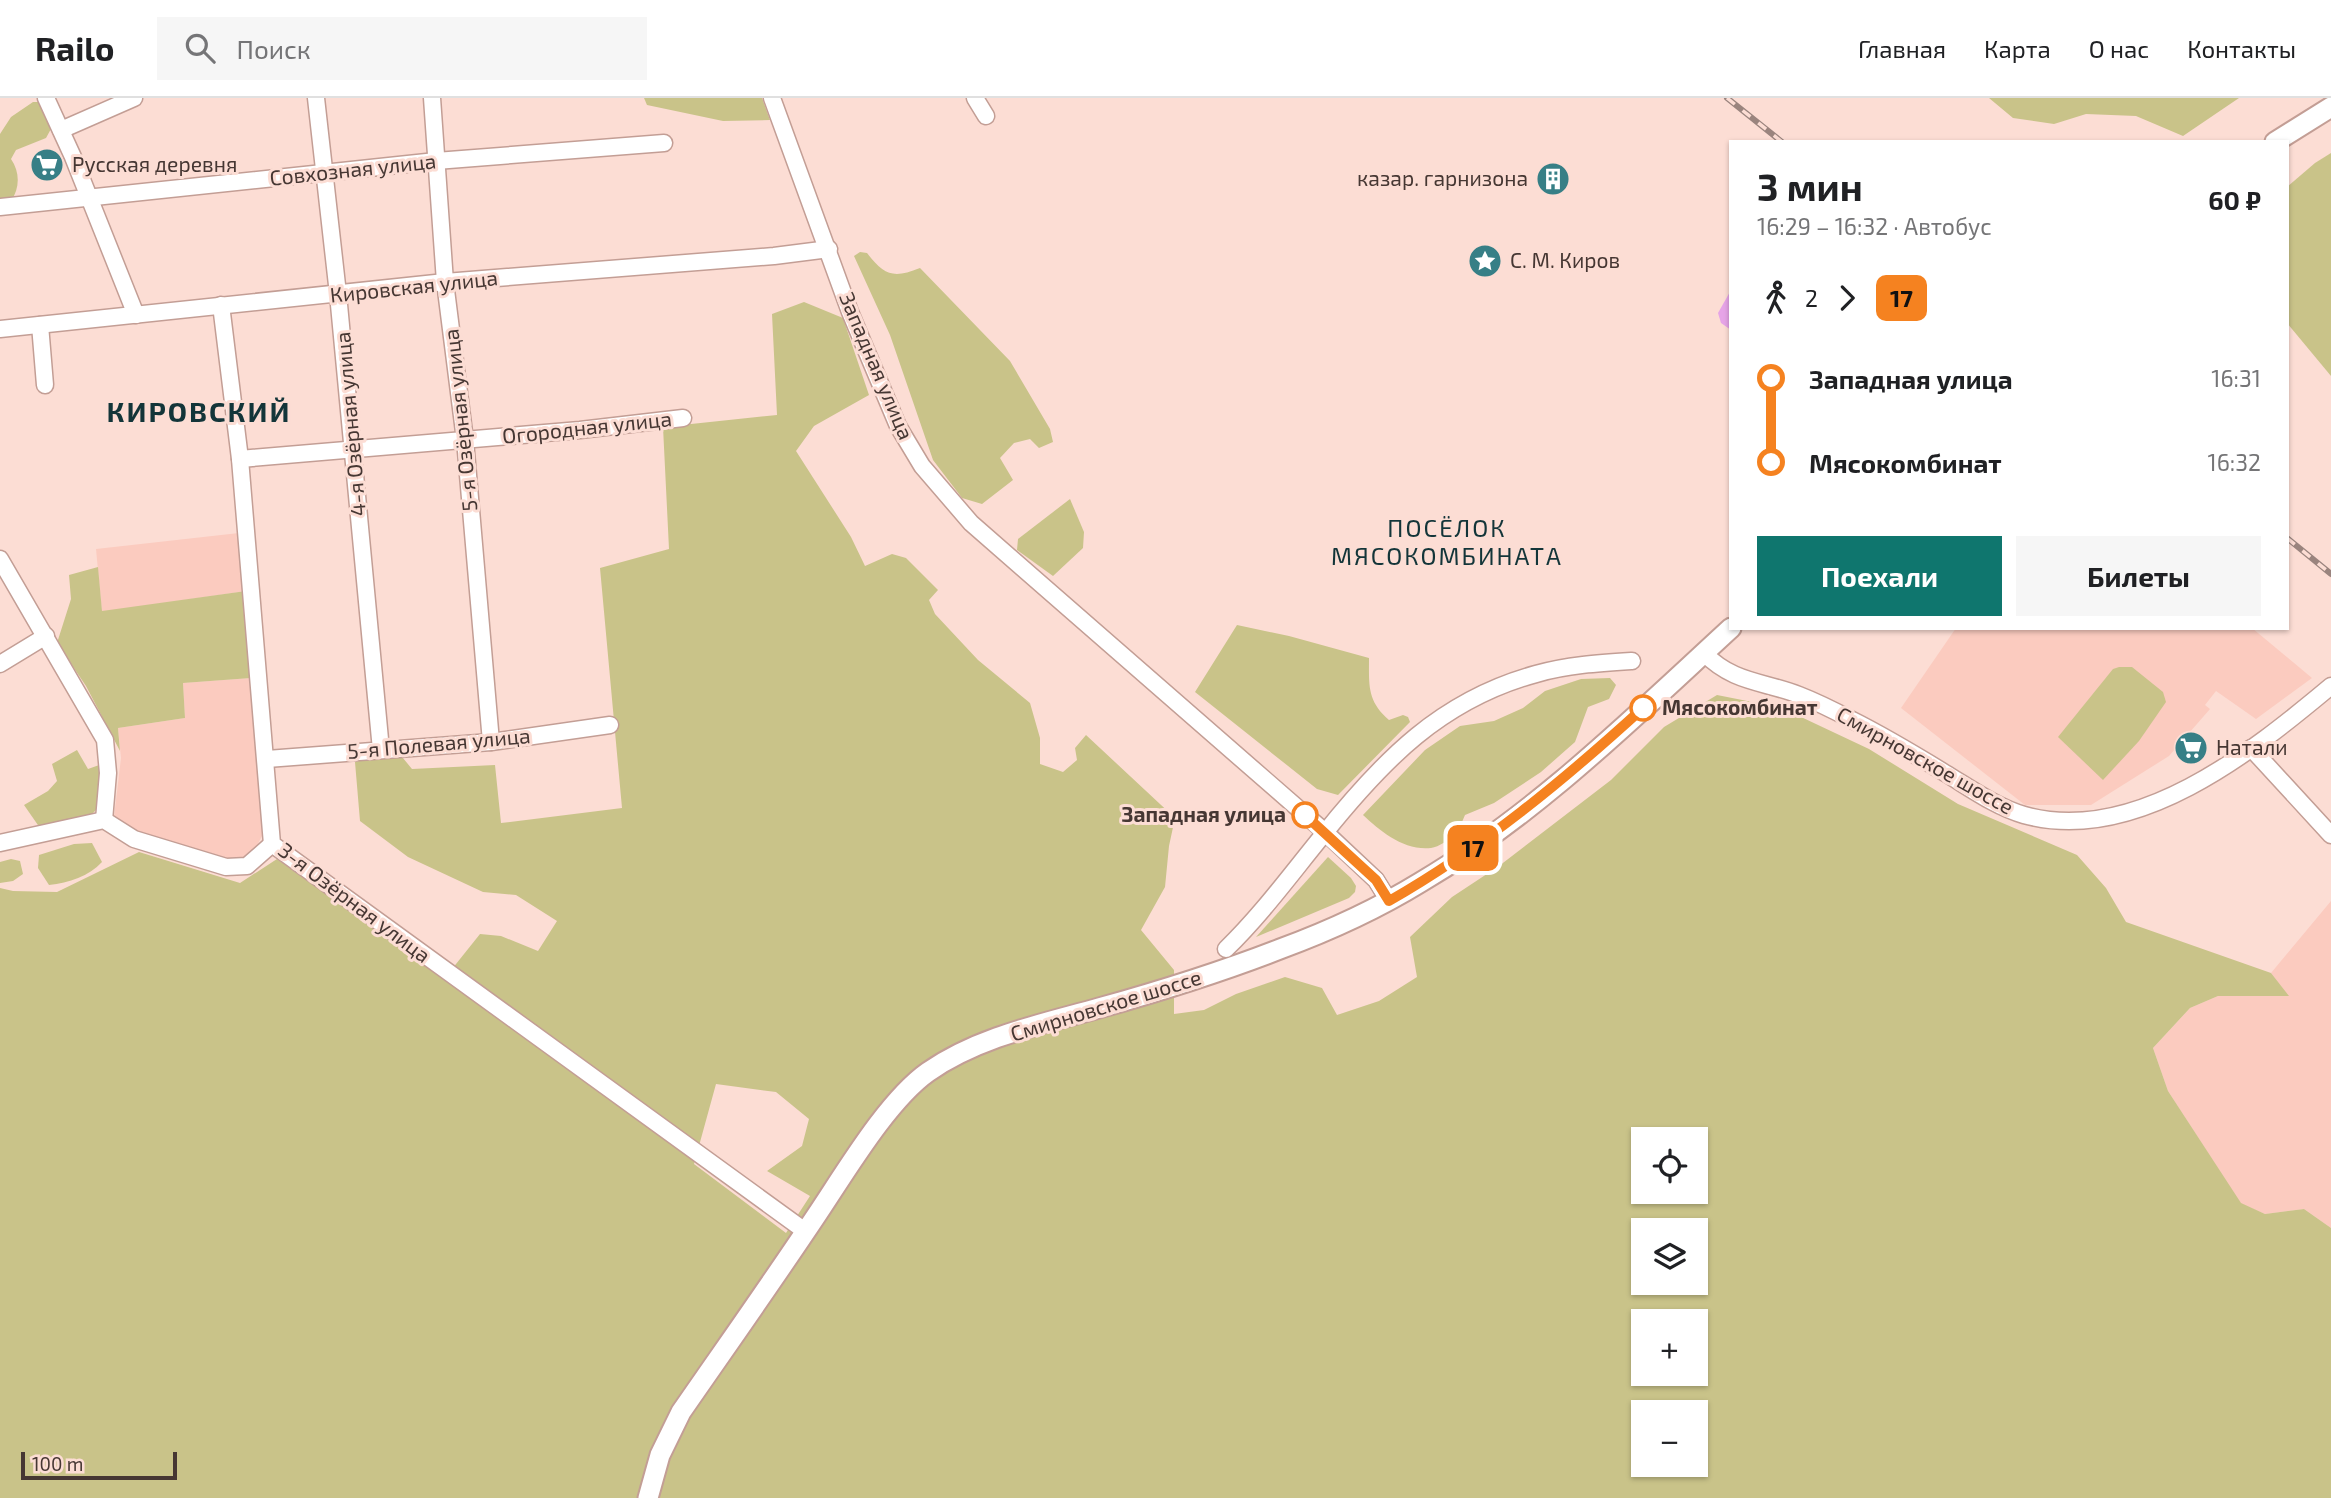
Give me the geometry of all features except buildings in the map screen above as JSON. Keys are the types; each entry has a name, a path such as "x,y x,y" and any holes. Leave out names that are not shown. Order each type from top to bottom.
{"main road":[{"path":"2278,140 2331,107"},
{"name":"Смирновское шоссе","path":"648,1498 660,1455 681,1412 898,1099 928,1072 968,1050 1023,1029 1149,993 1281,949 1389,901 1454,861 1529,806 1582,763 1729,630"}],"street":[{"path":"46,98 136,315"},
{"path":"61,130 134,98"},
{"name":"4-я Озёрная улица","path":"316,98 354,449 381,750"},
{"name":"5-я Озёрная улица","path":"432,98 445,282 465,440 491,742"},
{"name":"Западная улица","path":"772,98 850,312 898,426 937,486 971,523 1325,832 1376,880 1389,901"},
{"path":"975,98 986,116"},
{"name":"Совхозная улица","path":"0,207 436,161 664,143"},
{"name":"Кировская улица","path":"0,329 445,282 829,249"},
{"name":"3-я Озёрная улица","path":"222,305 240,459 272,844 805,1231"},
{"path":"40,325 45,385"},
{"name":"Огородная улица","path":"240,459 683,418"},
{"path":"0,559 105,740 108,773 104,820"},
{"path":"0,664 46,636"},
{"name":"Смирновское шоссе","path":"1704,653 1717,667 1734,676 1816,702 1890,740 2008,809 2046,820 2094,819 2140,809 2187,788 2282,727 2331,686"},
{"path":"1226,949 1255,921 1384,763 1427,726 1469,700 1535,674 1632,661"},
{"name":"5-я Полевая улица","path":"267,759 491,742 610,725"},
{"path":"2250,748 2331,835"},
{"path":"0,843 104,820 134,839 226,867 247,866 272,844"}],"shaded area":[{"path":"644,98 762,98 770,120 723,121 647,105"},
{"path":"1989,98 2239,98 2183,136 2136,116 2086,114 2054,124 2013,118"},
{"path":"33,102 40,102 52,127 46,138 16,150 11,159 17,175 16,191 11,201 0,202 0,134 11,117"},
{"path":"2331,153 2331,376 2289,325 2289,185"},
{"path":"860,252 867,253 890,273 903,273 920,268 1010,361 1050,429 1053,442 1039,448 1030,439 1014,443 1000,458 1013,480 982,504 962,498 933,460 890,335 854,256"},
{"path":"1729,294 1729,329 1721,323 1718,313"},
{"path":"804,302 843,318 869,395 814,426 796,451 851,537 865,566 892,554 906,558 938,590 929,600 935,614 978,660 1030,703 1040,738 1040,764 1063,772 1077,760 1075,748 1086,735 1175,818 1165,887 1141,930 1174,970 1174,1014 1204,1010 1236,994 1285,977 1322,988 1337,1015 1379,1001 1417,977 1410,937 1452,897 1499,866 1611,780 1664,727 1717,695 1782,708 1869,749 1958,804 2077,855 2106,888 2126,922 2271,973 2289,996 2218,996 2190,1008 2153,1048 2168,1091 2241,1203 2265,1214 2304,1209 2331,1228 2331,1498 0,1498 0,888 57,892 139,852 240,883 277,859 444,979 480,934 501,936 538,951 557,921 516,895 483,892 408,857 360,821 355,762 398,752 412,769 495,765 501,823 622,808 600,568 669,549 663,427 777,415 772,314","holes":["716,1084 776,1092 809,1119 802,1146 767,1171 810,1196 786,1233 694,1164"]},
{"path":"1070,499 1084,532 1083,548 1053,576 1017,550 1018,539"},
{"path":"239,533 246,591 102,612 96,549"},
{"path":"98,567 102,611 246,591 251,678 183,683 185,718 118,728 120,751 86,686 57,643 71,599 69,575"},
{"path":"1237,625 1369,658 1371,692 1377,706 1389,720 1403,715 1408,717 1410,722 1338,795 1317,789 1195,692"},
{"path":"1955,630 2254,630 2312,678 2256,719 2216,691 2205,705 2210,709 2169,756 2091,805 2025,805 1901,708"},
{"path":"2132,667 2163,692 2166,702 2139,741 2103,780 2058,737 2113,669"},
{"path":"251,678 263,834 252,855 228,860 136,833 114,817 121,758 118,728 185,718 183,683"},
{"path":"1610,678 1616,685 1609,699 1588,707 1575,742 1541,772 1494,803 1465,815 1456,836 1444,843 1431,848 1421,848 1402,843 1363,815 1425,750 1460,726 1494,721 1523,708 1545,691 1581,679"},
{"path":"77,750 88,769 102,764 98,808 90,816 40,828 24,805 48,791 57,781 52,764"},
{"path":"92,843 102,862 78,878 49,885 38,868 39,855 74,844"},
{"path":"1328,857 1351,878 1356,886 1355,892 1349,898 1256,937"},
{"path":"11,859 20,861 23,874 13,881 0,883 0,862"},
{"path":"2331,901 2331,1228 2304,1209 2265,1214 2241,1204 2168,1091 2153,1048 2190,1008 2218,996 2288,996 2271,973"}],"railway":[{"path":"1727,98 1780,140"},
{"path":"2289,540 2331,574"}],"bus line":[{"name":"17","path":"1305,815 1376,880 1389,901 1438,872 1529,806 1643,708"}],"place":[{"name":"Русская деревня","path":"47,165"},
{"name":"казар. гарнизона","path":"1553,179"},
{"name":"С. М. Киров","path":"1485,261"},
{"name":"Мясокомбинат","path":"1643,708"},
{"name":"Натали","path":"2191,748"},
{"name":"Западная улица","path":"1305,815"}],"district":[{"name":"КИРОВСКИЙ","path":"199,412"},
{"name":"ПОСЁЛОК МЯСОКОМБИНАТА","path":"1447,543"}]}
